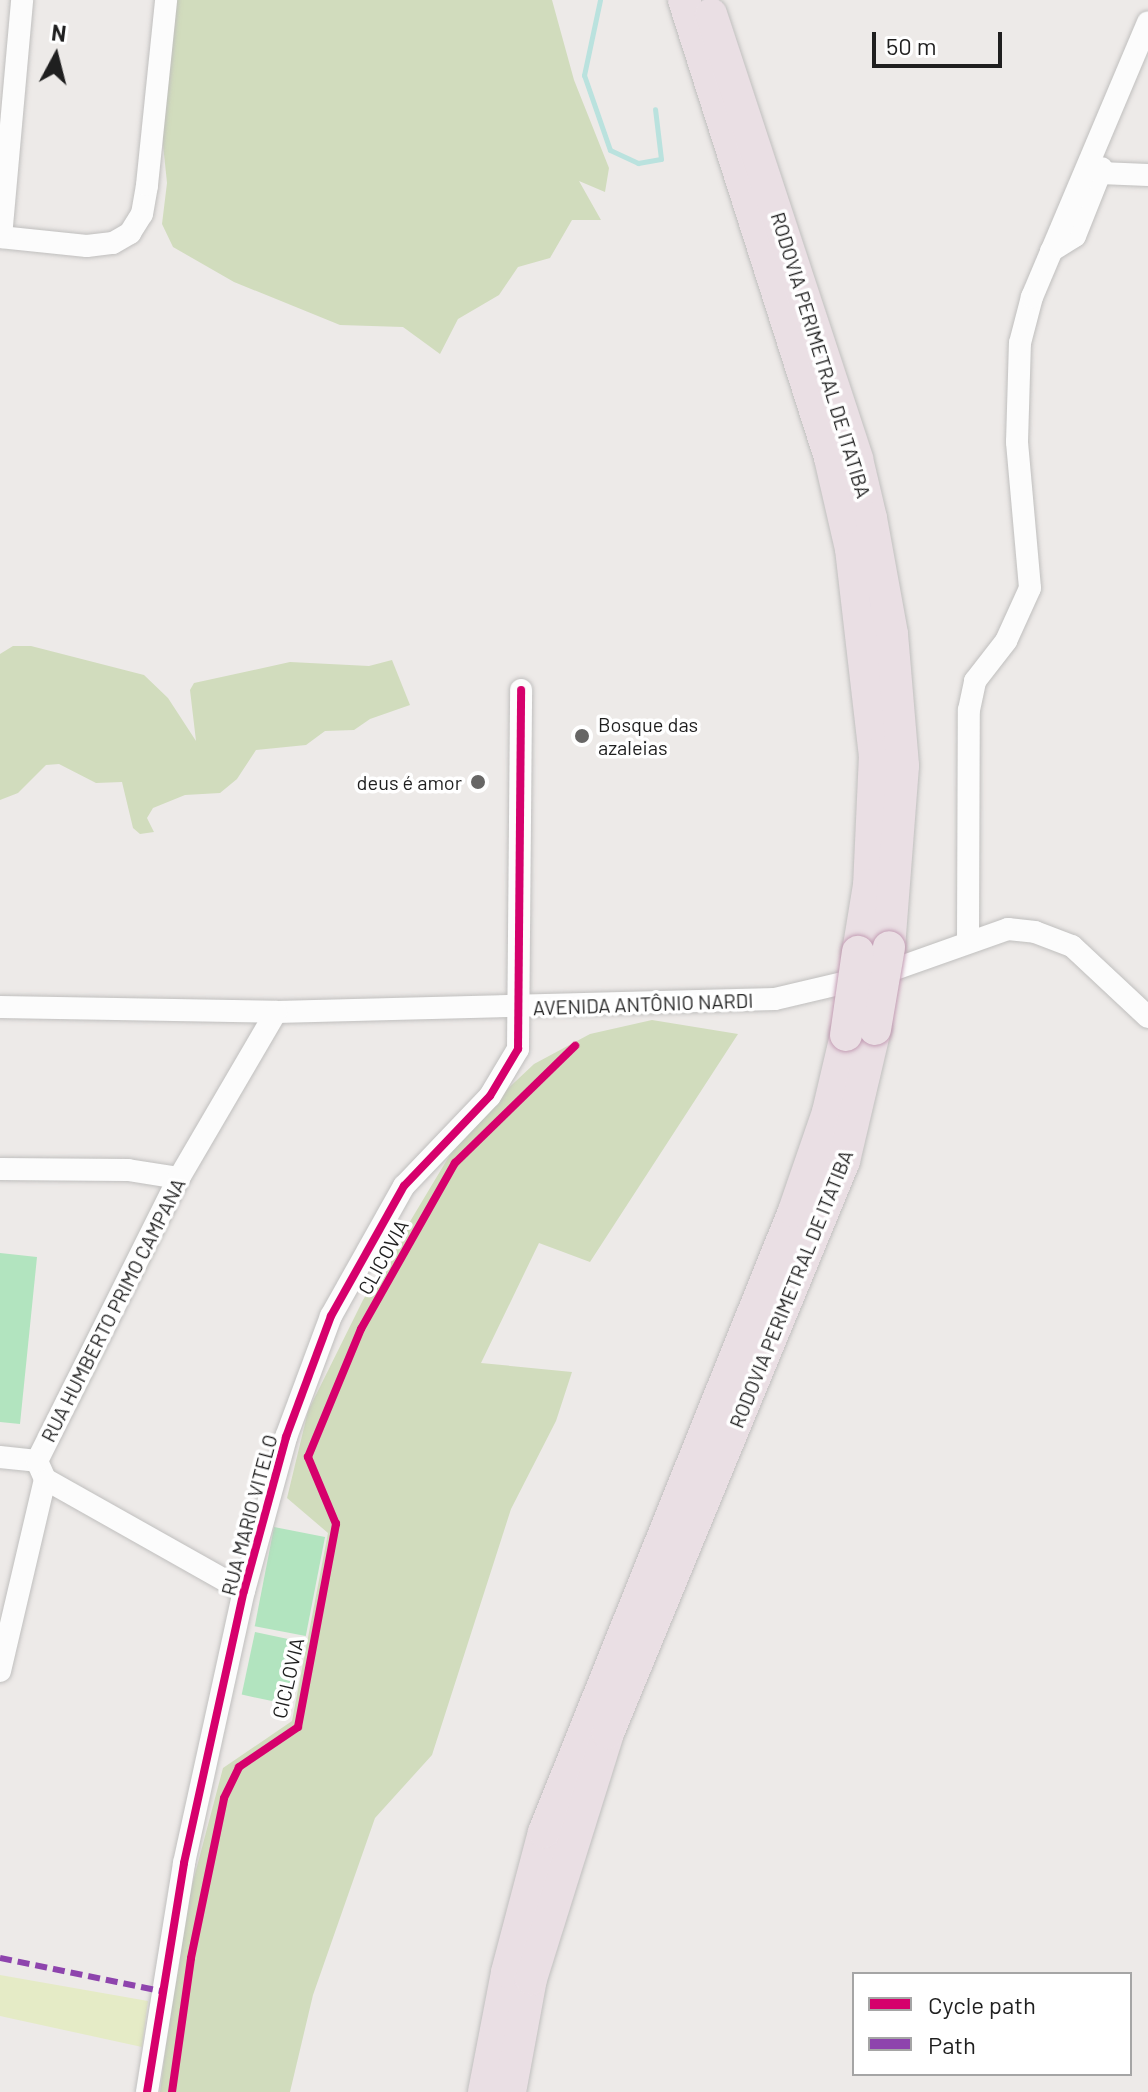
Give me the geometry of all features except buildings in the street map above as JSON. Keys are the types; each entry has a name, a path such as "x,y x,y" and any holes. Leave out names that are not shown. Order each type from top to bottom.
{"highway":[{"path":"662,0 707,80"},
{"name":"RODOVIA PERIMETRAL DE ITATIBA","path":"684,0 830,458 851,549 875,755 869,885 874,949"},
{"name":"RODOVIA PERIMETRAL DE ITATIBA","path":"510,2092 531,1979 577,1823 608,1733 844,1161 860,1032 903,766 892,634 857,459 706,0"},
{"name":"RODOVIA PERIMETRAL DE ITATIBA","path":"484,2092 507,1972 544,1832 794,1211 860,1032"}],"street":[{"path":"22,0 1,237 87,246 113,243 130,233 144,200 166,0"},
{"path":"968,942 969,710 975,681 1006,641 1030,588 1016,389 1020,343 1051,251 1148,22"},
{"path":"1051,251 1075,236 1126,109 1123,82"},
{"path":"1100,173 1148,175"},
{"name":"RUA MARIO VITELO","path":"147,2092 184,1863 244,1591 286,1437 331,1316 404,1186 507,1076 518,1049 521,690"},
{"name":"AVENIDA ANTÔNIO NARDI","path":"0,1007 276,1012 775,999 881,974 1008,929 1035,932 1072,946 1148,1017"},
{"name":"RUA HUMBERTO PRIMO CAMPANA","path":"0,1671 11,1644 41,1470 179,1178 276,1012"},
{"path":"0,1169 128,1170 179,1178"},
{"path":"0,1457 41,1470 244,1591"}],"green space":[{"path":"170,0 552,0 574,80 609,168 605,192 579,181 601,220 572,220 550,258 518,267 499,295 458,319 440,354 403,327 340,325 234,282 173,247 162,224 167,183 161,125"},
{"path":"13,646 31,646 144,675 168,698 196,741 190,690 194,683 290,662 369,666 392,660 410,705 370,719 354,730 325,731 306,745 256,750 237,779 220,793 185,795 153,808 147,818 154,832 140,834 133,828 122,782 96,783 59,764 46,765 18,793 0,800 0,654"},
{"path":"652,1020 738,1034 590,1262 539,1243 481,1363 572,1372 556,1421 511,1509 432,1755 375,1818 313,1995 290,2092 160,2092 181,1927 223,1768 292,1721 328,1533 287,1498 308,1411 363,1300 466,1128 534,1064 590,1034"},
{"path":"0,1253 37,1257 20,1424 0,1422"},
{"path":"274,1527 325,1537 306,1636 255,1626"},
{"path":"255,1632 301,1642 288,1704 242,1695"},
{"path":"0,1975 148,2001 142,2047 0,2016"}],"waterway":[{"path":"600,0 584,75 610,150 638,163 661,159 655,109"}],"marked path":[{"path":"0,1958 161,1991"}],"cycle path":[{"name":"CLICOVIA","path":"147,2092 184,1863 244,1591 286,1437 331,1316 404,1186 490,1096 518,1049 521,690"},
{"name":"CLICOVIA","path":"172,2092 191,1958 224,1798 239,1767 298,1727 336,1524 308,1457 361,1329 455,1163 575,1046"}],"place":[{"name":"Bosque das azaleias","path":"582,736"},
{"name":"deus é amor","path":"478,782"}]}
